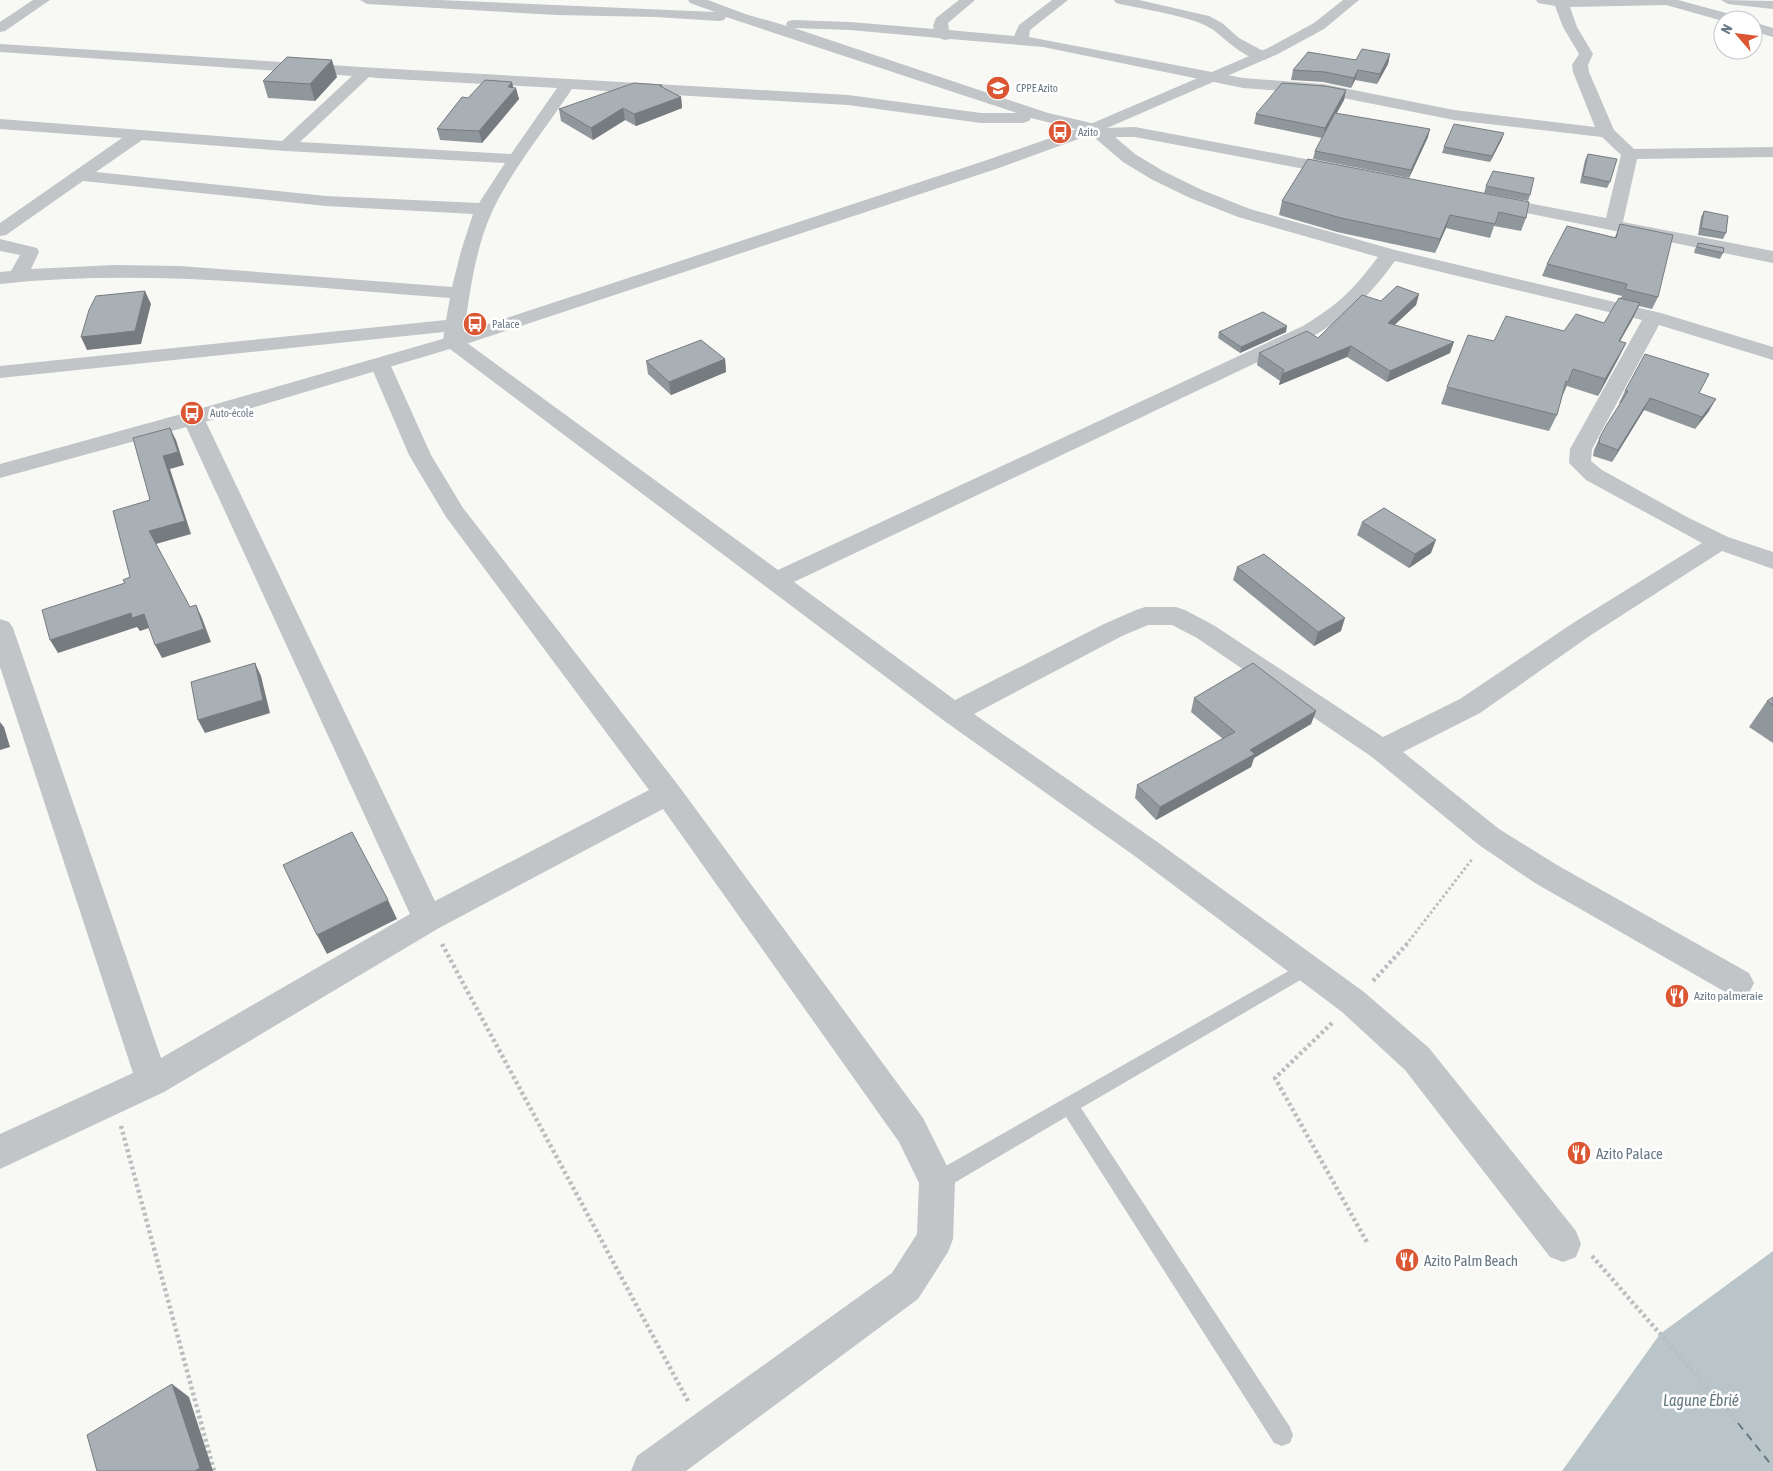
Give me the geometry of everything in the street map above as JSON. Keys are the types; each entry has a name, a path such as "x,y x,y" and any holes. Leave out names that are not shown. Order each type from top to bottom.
{"street":[{"path":"0,28 44,0"},
{"path":"367,0 557,11 740,17"},
{"path":"695,0 740,17 764,23 1044,117 1097,131 1135,132 1362,175"},
{"path":"945,36 940,26 941,21 968,0"},
{"path":"1023,41 1021,34 1024,28 1061,0"},
{"path":"1120,0 1204,19 1217,26 1234,41 1262,56"},
{"path":"0,470 193,418 380,364 454,333 1097,131 1262,56 1309,32 1352,0"},
{"path":"1542,0 1560,2 1670,1 1713,13"},
{"path":"1728,0 1773,5"},
{"path":"1560,2 1570,27 1586,54 1580,65 1581,72 1601,122 1607,133 1630,154 1773,152"},
{"path":"764,23 850,26 945,36 1023,41 1068,48 1243,83 1323,88 1454,115 1607,133"},
{"path":"0,48 364,72 848,100 980,118 1044,117"},
{"path":"286,146 364,72"},
{"path":"454,333 460,293 479,223 485,209 568,84"},
{"path":"0,124 286,146 516,160"},
{"path":"1097,131 1129,158 1157,175 1196,194 1244,212 1390,254 1654,317 1773,354"},
{"path":"0,232 138,135"},
{"path":"1613,225 1630,154"},
{"path":"81,176 308,200 485,209"},
{"path":"1478,198 1773,257"},
{"path":"0,245 30,252 29,258 9,277"},
{"path":"776,580 1310,330 1339,312 1357,296 1390,254"},
{"path":"9,277 114,271 180,272 460,293"},
{"path":"1654,317 1581,449 1580,463 1594,475 1720,542 1773,560"},
{"path":"0,372 454,333 776,580 954,713 1146,849 1353,1002 1417,1059 1576,1248"},
{"path":"380,364 420,455 454,512 668,793 911,1130 938,1182 935,1239 905,1286 652,1471"},
{"path":"193,418 428,919"},
{"path":"1382,750 1470,706 1582,629 1720,542"},
{"path":"954,713 1113,630 1145,616 1176,616 1206,632 1382,750 1489,837 1546,874 1738,983"},
{"path":"0,628 152,1081"},
{"path":"0,1152 152,1081 428,919 668,793"}],"lane":[{"path":"938,1182 1308,967"},
{"path":"1069,1106 1282,1435"}],"path":[{"path":"1368,1244 1275,1078 1353,1002 1416,934 1489,837"},
{"path":"428,919 704,1432"},
{"path":"113,1099 214,1471"},
{"path":"1576,1248 1738,1423"}],"water":[{"name":"Lagune Ébrié","path":"1773,1251 1773,1471 1562,1471 1660,1334"}],"building":[{"path":"1362,49 1390,54 1380,74 1358,70 1354,78 1325,72 1293,70 1308,52 1356,60"},
{"path":"287,57 332,60 310,84 263,81"},
{"path":"485,80 512,82 508,87 516,88 479,131 437,129 462,97 468,98"},
{"path":"634,83 662,85 660,86 681,97 634,114 623,108 591,128 559,109"},
{"path":"1282,83 1325,86 1346,90 1325,128 1256,114"},
{"path":"1335,113 1430,129 1411,170 1315,151"},
{"path":"1454,124 1504,133 1492,156 1444,147"},
{"path":"1588,154 1617,159 1610,182 1583,176"},
{"path":"1308,159 1529,202 1526,218 1499,212 1495,224 1450,215 1440,239 1341,218 1282,201"},
{"path":"1493,171 1534,178 1530,195 1486,186"},
{"path":"1704,211 1728,216 1726,233 1701,228"},
{"path":"1620,224 1673,235 1658,297 1625,289 1627,284 1547,264 1567,226 1616,238"},
{"path":"1698,243 1724,248 1723,253 1697,247"},
{"path":"1397,286 1419,294 1388,323 1454,342 1390,371 1351,346 1282,374 1284,370 1259,353 1307,331 1318,338 1362,295 1381,301"},
{"path":"145,291 135,331 81,337 89,310 96,296"},
{"path":"1619,298 1640,303 1619,341 1626,343 1605,379 1573,369 1568,382 1566,381 1557,415 1447,387 1468,335 1494,341 1506,316 1564,331 1576,314 1604,323"},
{"path":"1263,312 1287,326 1241,347 1219,332"},
{"path":"701,340 725,359 669,382 646,361"},
{"path":"1645,354 1709,374 1699,393 1716,399 1702,417 1650,398 1618,450 1599,443 1606,426 1628,391 1625,391"},
{"path":"170,428 178,452 163,456 185,521 149,531 190,607 196,605 204,629 155,645 144,614 132,618 131,613 50,640 42,610 125,583 123,580 130,577 113,511 150,500 133,438"},
{"path":"1384,508 1436,540 1415,554 1362,522"},
{"path":"1264,554 1345,618 1318,632 1237,567"},
{"path":"255,663 263,700 198,720 191,682"},
{"path":"1253,663 1316,711 1250,750 1255,754 1160,807 1137,785 1235,732 1194,698"},
{"path":"1773,697 1773,705 1767,701"},
{"path":"352,832 388,900 317,935 283,865"},
{"path":"172,1384 200,1468 195,1471 97,1471 87,1435"}],"ferry route":[{"path":"1738,1423 1773,1467"}],"place":[{"name":"CPPE Azito","path":"998,88"},
{"name":"Azito","path":"1060,132"},
{"name":"Palace","path":"475,324"},
{"name":"Auto-école","path":"192,413"},
{"name":"Azito palmeraie","path":"1677,996"},
{"name":"Azito Palace","path":"1579,1153"},
{"name":"Azito Palm Beach","path":"1407,1260"}]}
